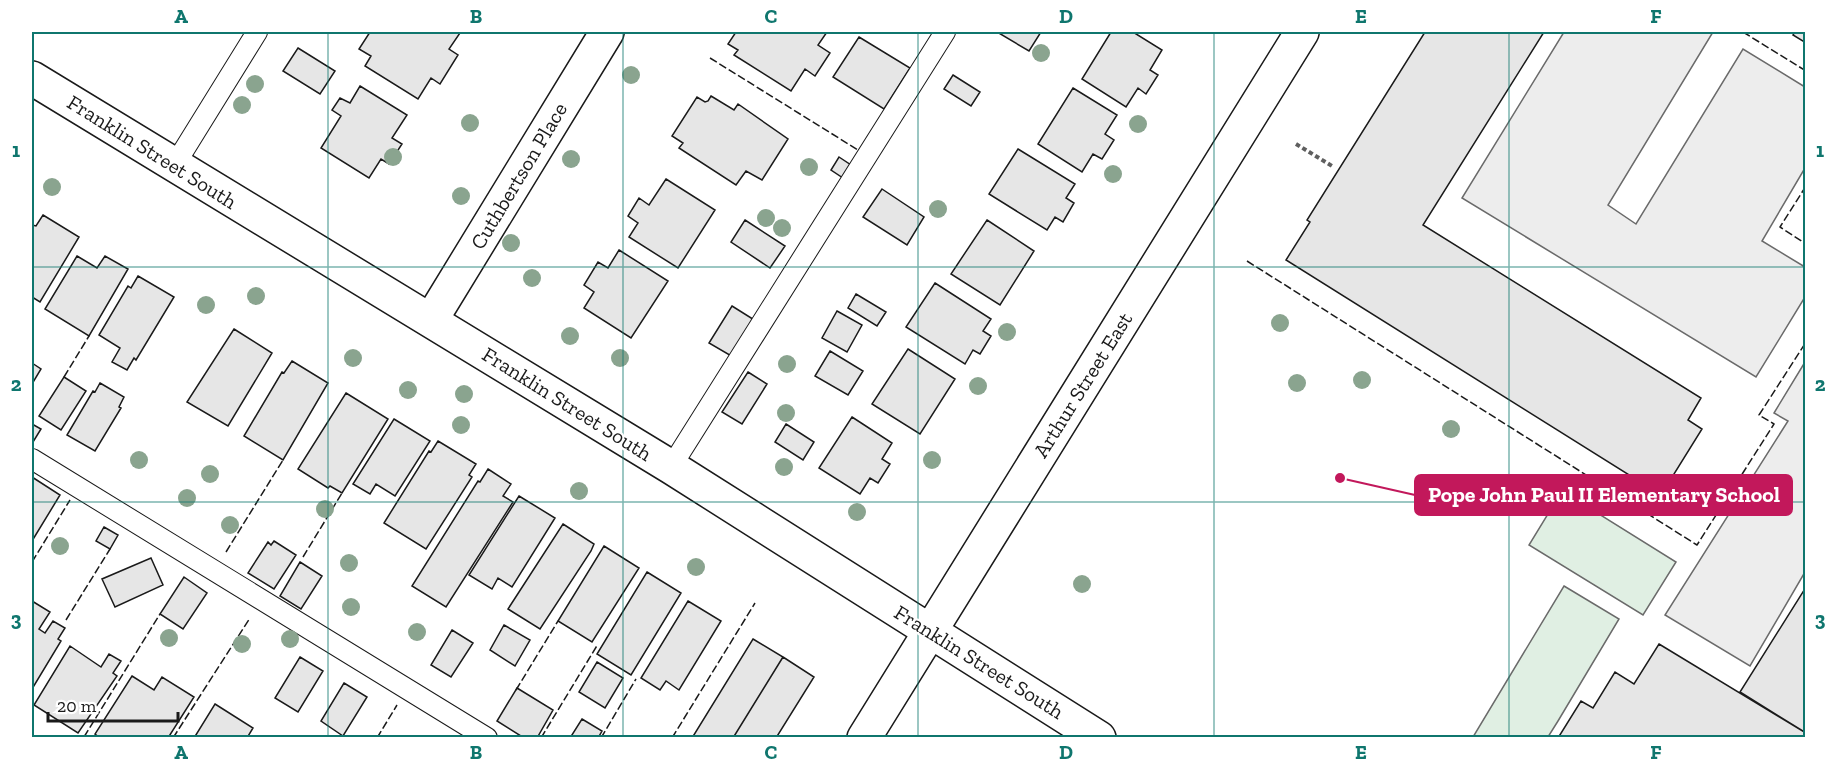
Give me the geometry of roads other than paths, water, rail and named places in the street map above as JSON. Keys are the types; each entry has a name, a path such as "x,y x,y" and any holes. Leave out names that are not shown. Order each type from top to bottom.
{"street":[{"name":"Cuthbertson Place","path":"431,320 607,32"},
{"name":"Arthur Street East","path":"864,738 1302,32"},
{"name":"Franklin Street South","path":"32,78 671,467 1099,738"}],"lane":[{"path":"174,166 257,32"},
{"path":"671,467 945,32"},
{"path":"32,459 488,738"}],"place":[{"name":"Pope John Paul II Elementary School","path":"1340,478"}]}
